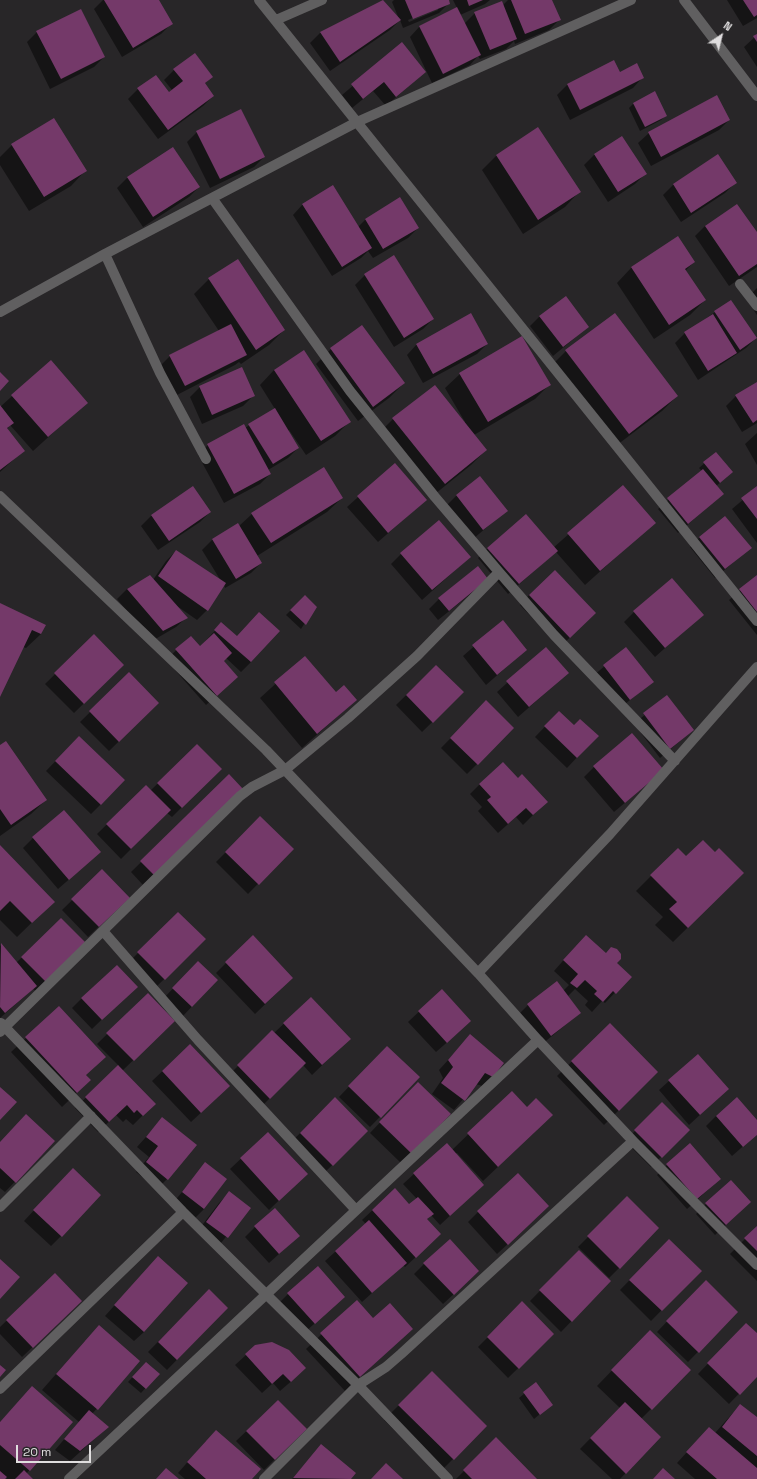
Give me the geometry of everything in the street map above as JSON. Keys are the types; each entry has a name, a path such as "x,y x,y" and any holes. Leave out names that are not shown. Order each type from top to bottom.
{"street":[{"path":"259,0 757,621"},
{"path":"276,20 322,0"},
{"path":"0,312 105,254 357,122 631,0"},
{"path":"684,0 757,96"},
{"path":"212,198 350,392 435,497 554,635 675,761"},
{"path":"105,254 160,372 206,459"},
{"path":"740,284 757,306"},
{"path":"0,496 286,770 478,973 538,1040 633,1141 757,1265"},
{"path":"442,1477 358,1385 183,1212 91,1116 2,1027 103,931 240,796 252,787 286,770 348,718 417,656 499,572"},
{"path":"478,973 606,839 757,668"},
{"path":"103,931 198,1040 355,1209"},
{"path":"69,1479 266,1295 355,1209 538,1040"},
{"path":"0,1207 91,1116"},
{"path":"264,1479 358,1385 386,1367 401,1354 633,1141"},
{"path":"0,1389 183,1212"}],"building":[{"path":"104,0 159,0 173,24 133,48"},
{"path":"383,0 401,20 340,62 320,32"},
{"path":"405,0 449,0 450,4 413,19"},
{"path":"467,0 483,0 469,6"},
{"path":"511,0 552,0 561,20 525,34"},
{"path":"743,0 757,0 757,15 754,17"},
{"path":"502,1 517,39 490,50 474,12"},
{"path":"457,7 481,55 443,74 419,26"},
{"path":"81,9 105,57 61,79 36,31"},
{"path":"757,34 757,42 753,36"},
{"path":"402,42 426,72 396,97 384,82 363,99 351,84"},
{"path":"195,53 213,77 205,83 214,96 168,130 137,88 156,75 169,92 183,81 173,69"},
{"path":"614,60 620,72 637,63 644,78 580,110 567,84"},
{"path":"655,91 667,116 645,127 633,103"},
{"path":"717,95 730,120 661,157 648,132"},
{"path":"241,109 265,157 220,179 196,131"},
{"path":"54,118 87,171 44,197 11,144"},
{"path":"538,127 581,192 538,220 496,155"},
{"path":"622,136 647,174 618,192 594,154"},
{"path":"173,147 200,187 153,217 127,177"},
{"path":"718,154 737,183 691,213 673,184"},
{"path":"333,185 372,248 342,267 302,204"},
{"path":"400,197 419,228 383,249 365,219"},
{"path":"737,204 757,232 757,264 739,276 705,226"},
{"path":"678,236 695,262 685,269 706,300 669,325 631,267"},
{"path":"394,255 434,319 404,338 364,274"},
{"path":"238,259 285,330 256,350 208,278"},
{"path":"566,296 589,327 563,347 539,316"},
{"path":"731,300 757,338 740,350 714,311"},
{"path":"471,313 488,344 433,374 416,344"},
{"path":"615,313 678,396 629,434 565,350"},
{"path":"713,314 737,353 708,371 684,332"},
{"path":"231,324 247,355 185,386 169,355"},
{"path":"362,325 405,383 373,407 330,348"},
{"path":"522,336 551,385 488,422 459,373"},
{"path":"304,350 351,422 321,441 274,370"},
{"path":"51,360 88,403 48,437 11,395"},
{"path":"242,367 255,396 212,415 199,386"},
{"path":"0,372 9,381 0,391"},
{"path":"757,382 757,420 753,423 735,395"},
{"path":"435,385 487,450 445,484 392,418"},
{"path":"0,405 14,423 7,428 25,451 0,470"},
{"path":"275,408 299,448 273,464 248,424"},
{"path":"244,424 271,474 234,494 207,444"},
{"path":"716,452 733,472 720,483 703,462"},
{"path":"395,463 427,500 388,533 357,496"},
{"path":"324,467 343,498 271,543 251,513"},
{"path":"703,469 724,494 688,524 667,498"},
{"path":"480,476 508,511 483,530 456,495"},
{"path":"623,485 656,523 600,571 567,533"},
{"path":"193,486 211,512 169,541 151,515"},
{"path":"757,486 757,519 741,498"},
{"path":"526,514 558,551 519,584 487,548"},
{"path":"725,516 752,548 725,569 699,537"},
{"path":"439,520 471,557 432,590 400,553"},
{"path":"238,523 262,563 236,579 212,539"},
{"path":"176,550 226,583 208,611 158,576"},
{"path":"478,566 488,579 449,611 438,598"},
{"path":"555,570 596,613 570,638 529,595"},
{"path":"150,575 188,618 163,631 127,589"},
{"path":"757,575 757,612 739,589"},
{"path":"672,578 704,615 665,648 633,611"},
{"path":"305,595 317,607 306,625 290,610"},
{"path":"0,603 46,625 41,634 32,630 0,697"},
{"path":"259,612 280,631 251,662 214,630 221,622 237,636"},
{"path":"503,620 527,650 497,675 472,645"},
{"path":"214,633 232,653 224,661 238,677 217,696 175,649 191,636 200,646"},
{"path":"94,634 124,665 84,704 54,673"},
{"path":"546,647 569,673 529,707 506,681"},
{"path":"626,647 654,682 630,700 603,665"},
{"path":"305,656 336,692 344,685 357,700 317,734 274,682"},
{"path":"436,665 464,692 433,723 406,695"},
{"path":"129,672 159,703 119,742 89,711"},
{"path":"667,695 694,730 670,749 643,713"},
{"path":"486,700 514,728 478,765 450,738"},
{"path":"559,711 574,725 580,719 599,736 577,758 544,726"},
{"path":"632,733 664,770 625,803 593,766"},
{"path":"79,736 125,780 101,805 55,761"},
{"path":"6,741 47,800 11,825 0,809 0,745"},
{"path":"197,744 222,769 182,808 157,783"},
{"path":"503,762 518,778 522,774 548,802 533,815 526,808 508,824 487,800 491,797 479,784"},
{"path":"229,774 243,789 154,875 140,861"},
{"path":"146,785 171,810 131,849 106,824"},
{"path":"64,810 101,852 69,880 32,837"},
{"path":"260,816 294,849 259,885 225,852"},
{"path":"703,840 715,852 719,848 744,873 688,928 669,909 677,902 650,875 678,848 686,856"},
{"path":"0,845 55,902 32,923 10,901 0,911"},
{"path":"102,869 130,898 99,927 71,899"},
{"path":"178,912 206,939 165,980 137,952"},
{"path":"61,918 86,943 46,982 21,957"},
{"path":"253,935 293,978 265,1004 225,962"},
{"path":"586,935 606,953 611,947 617,949 621,954 621,959 617,963 632,977 616,994 613,991 603,1002 594,994 597,991 585,980 577,988 570,983 578,974 563,960"},
{"path":"1,943 37,986 5,1013 0,1007"},
{"path":"198,961 218,980 192,1007 172,988"},
{"path":"117,965 138,987 102,1020 81,998"},
{"path":"557,981 581,1013 551,1036 527,1004"},
{"path":"442,989 471,1021 447,1043 418,1011"},
{"path":"148,993 175,1021 134,1061 106,1033"},
{"path":"311,997 351,1039 322,1065 283,1023"},
{"path":"59,1006 106,1057 86,1075 91,1080 77,1093 25,1037"},
{"path":"610,1023 658,1072 619,1111 571,1061"},
{"path":"272,1030 306,1063 270,1099 237,1065"},
{"path":"470,1034 504,1063 493,1077 485,1073 465,1101 441,1083 453,1067 448,1060"},
{"path":"190,1044 230,1086 201,1113 162,1071"},
{"path":"387,1046 420,1077 381,1118 348,1086"},
{"path":"698,1054 729,1089 700,1115 668,1080"},
{"path":"118,1065 156,1104 143,1116 137,1110 134,1113 127,1105 109,1122 85,1097"},
{"path":"418,1082 451,1114 412,1154 379,1122"},
{"path":"0,1087 17,1102 0,1120"},
{"path":"512,1091 527,1107 536,1098 553,1115 498,1167 467,1133"},
{"path":"335,1097 368,1131 333,1166 300,1133"},
{"path":"737,1097 757,1120 757,1135 743,1147 716,1116"},
{"path":"662,1102 690,1130 662,1158 634,1130"},
{"path":"26,1114 55,1141 16,1183 0,1168 0,1142"},
{"path":"162,1117 197,1145 168,1180 146,1162 158,1146 146,1137"},
{"path":"268,1132 308,1174 279,1201 240,1158"},
{"path":"447,1143 484,1185 450,1216 413,1173"},
{"path":"690,1143 721,1179 697,1199 666,1164"},
{"path":"205,1162 227,1179 204,1209 182,1192"},
{"path":"73,1168 101,1195 62,1237 33,1210"},
{"path":"518,1173 549,1206 508,1245 477,1211"},
{"path":"731,1180 751,1202 726,1225 705,1203"},
{"path":"395,1188 409,1204 418,1197 434,1214 427,1219 441,1234 416,1258 372,1210"},
{"path":"229,1191 251,1208 228,1238 206,1222"},
{"path":"627,1196 659,1228 620,1269 587,1236"},
{"path":"275,1208 300,1236 279,1254 254,1226"},
{"path":"369,1220 407,1263 372,1293 335,1251"},
{"path":"757,1226 757,1251 744,1238"},
{"path":"450,1239 479,1271 454,1295 423,1263"},
{"path":"669,1239 702,1271 662,1311 629,1280"},
{"path":"579,1250 611,1281 572,1322 539,1290"},
{"path":"158,1256 188,1283 144,1332 114,1305"},
{"path":"0,1259 20,1277 0,1299"},
{"path":"318,1266 345,1297 315,1324 287,1293"},
{"path":"55,1273 82,1301 33,1348 6,1320"},
{"path":"706,1280 738,1312 699,1353 666,1321"},
{"path":"209,1289 228,1308 177,1360 158,1342"},
{"path":"357,1300 373,1318 390,1303 413,1329 360,1377 320,1333"},
{"path":"522,1301 554,1334 519,1369 487,1337"},
{"path":"746,1323 757,1333 757,1377 740,1395 707,1363"},
{"path":"99,1325 140,1361 98,1410 56,1374"},
{"path":"650,1330 691,1370 652,1410 611,1370"},
{"path":"272,1342 289,1350 306,1368 291,1382 283,1374 272,1384 245,1354 255,1345"},
{"path":"146,1362 160,1374 146,1389 132,1377"},
{"path":"0,1365 6,1370 0,1377"},
{"path":"432,1371 487,1426 454,1460 398,1405"},
{"path":"536,1382 553,1405 540,1415 523,1392"},
{"path":"32,1386 73,1422 30,1471 0,1445 0,1422"},
{"path":"278,1400 307,1429 275,1460 246,1431"},
{"path":"625,1402 661,1437 626,1474 590,1438"},
{"path":"740,1404 757,1417 757,1456 722,1427"},
{"path":"89,1410 109,1427 80,1451 64,1439"},
{"path":"709,1427 757,1468 757,1479 717,1479 686,1452"},
{"path":"216,1430 261,1469 252,1479 206,1479 187,1462"},
{"path":"496,1437 537,1479 472,1479 463,1470"},
{"path":"321,1444 356,1473 351,1479 293,1478"},
{"path":"386,1463 403,1479 371,1479"},
{"path":"166,1468 179,1479 156,1479"},
{"path":"663,1468 675,1479 653,1479"},
{"path":"24,1470 33,1479 15,1479"},
{"path":"0,1471 7,1477 5,1479 0,1479"}]}
